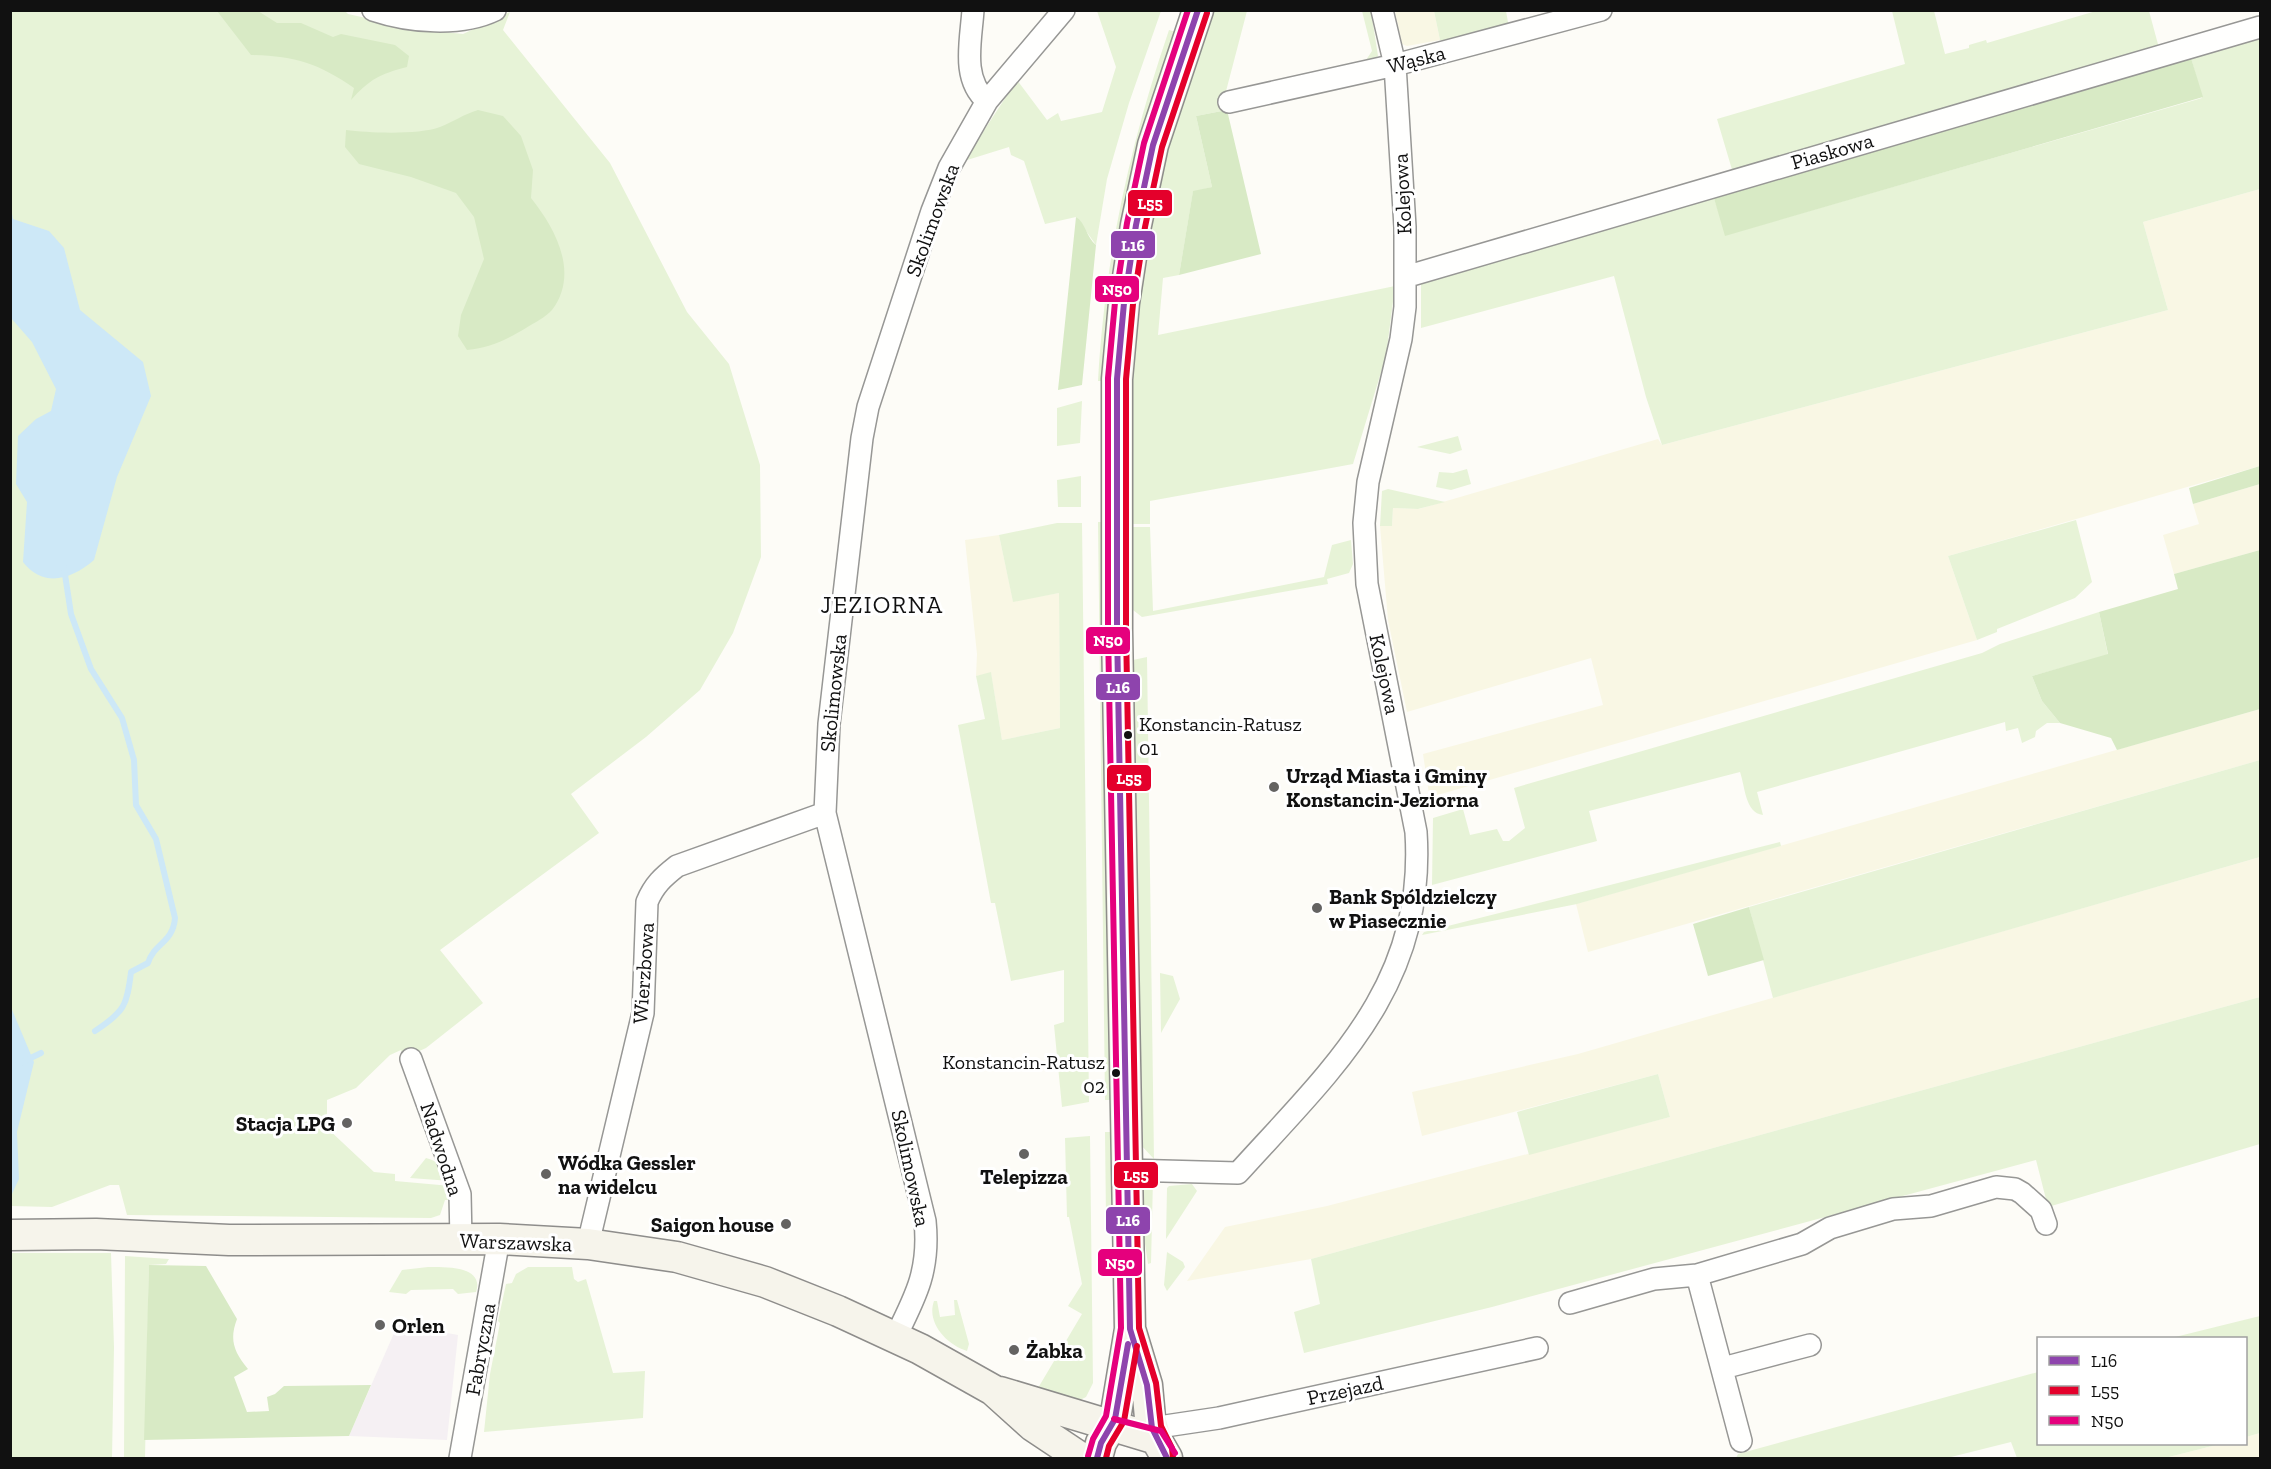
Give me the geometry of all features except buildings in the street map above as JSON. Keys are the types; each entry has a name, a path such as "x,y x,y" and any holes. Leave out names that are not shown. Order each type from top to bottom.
{"main road":[{"path":"1097,1458 1101,1443 1112,1428 1117,1411 1131,1329 1126,1170 1117,630 1117,379 1124,303 1136,225 1153,146 1198,10"},
{"name":"Warszawska","path":"10,1235 96,1234 229,1240 499,1239 588,1244 677,1257 743,1274 838,1311 895,1338 993,1390 1074,1413 1161,1448"},
{"path":"1131,1329 1147,1385 1161,1448"},
{"name":"Warszawska","path":"993,1390 1033,1426 1081,1458"}],"street":[{"path":"373,10 389,16 432,20 469,19 495,10"},
{"path":"973,10 970,76 974,87 987,101"},
{"name":"Skolimowska","path":"895,1338 921,1282 927,1250 925,1221 825,813 829,724 862,438 868,407 932,212 949,168 987,101 1064,10"},
{"name":"Kolejowa","path":"1126,1170 1238,1173 1344,1055 1377,1006 1405,943 1415,892 1416,832 1366,584 1364,523 1368,482 1401,339 1405,307 1405,227 1395,65 1382,10"},
{"name":"Wąska","path":"1229,102 1395,65 1601,10"},
{"name":"Piaskowa","path":"1405,277 2260,27"},
{"name":"Wierzbowa","path":"588,1244 643,1013 647,902 652,890 657,881 677,866 825,813"},
{"name":"Nadwodna","path":"411,1059 460,1194 461,1240"},
{"path":"1570,1303 1654,1279 1697,1275 1802,1244 1830,1228 1893,1209 1930,1206 1996,1187 2022,1192 2041,1210 2046,1224"},
{"name":"Fabryczna","path":"460,1458 499,1239"},
{"path":"1697,1275 1741,1441"},
{"path":"1723,1368 1810,1345"},
{"name":"Przejazd","path":"1161,1448 1219,1418 1537,1348"}],"shaded area":[{"path":"1395,11 1434,11 1440,40 1407,46 1402,44"},
{"path":"2260,189 2260,466 1948,556 1977,640 1434,796 1429,794 1423,754 1603,705 1591,658 1407,712 1388,620 1380,526 1392,526 1393,508 1419,509 1658,439 1662,445 2168,310 2143,222"},
{"path":"2260,484 2260,550 2174,574 2163,535 2199,524 2193,504"},
{"path":"999,535 1013,601 1059,593 1060,728 1002,740 991,673 976,676 977,654 965,540"},
{"path":"2260,709 2260,760 1588,952 1576,904"},
{"path":"2260,857 2260,997 1311,1259 1187,1281 1225,1227 1327,1206 1670,1117 1658,1074 1422,1136 1412,1092 1578,1054"},
{"path":"398,1324 458,1335 447,1440 349,1436"},
{"path":"2260,1433 2260,1458 2165,1458 2216,1445 2247,1445 2247,1437"}],"green space":[{"path":"344,10 348,14 416,29 463,34 510,12 503,30 610,163 687,312 729,364 760,465 761,557 733,633 700,690 646,737 571,794 599,833 440,950 483,1003 426,1048 404,1058 401,1050 390,1055 356,1088 327,1100 327,1128 374,1172 395,1174 395,1181 451,1186 452,1200 445,1200 440,1215 431,1218 127,1215 119,1185 110,1185 52,1207 11,1206 11,11"},
{"path":"217,11 258,11 277,23 301,23 333,37 341,34 395,45 409,56 407,67 376,78 351,100 354,88 329,72 293,59 251,55"},
{"path":"1097,11 1161,11 1129,103 1107,179 1096,245 1076,217 1045,224 1024,161 1011,155 1009,147 964,161 1017,80 1047,120 1058,113 1061,121 1102,112 1116,67"},
{"path":"1213,11 1247,11 1225,95 1227,110 1196,116 1212,187 1193,192 1179,275 1163,278 1158,335 1395,286 1386,356 1353,464 1150,501 1150,524 1131,524 1132,361 1146,243 1176,119"},
{"path":"1362,11 1371,11 1378,56 1373,61 1358,67 1357,62 1366,60 1372,51"},
{"path":"1434,11 1506,11 1509,28 1446,43 1440,40"},
{"path":"1892,11 1934,11 1945,54 1969,48 1969,45 1986,40 1987,43 2096,11 2149,11 2159,48 1733,173 1717,119 1905,64"},
{"path":"1169,30 1176,32 1102,381 1098,381 1106,291 1121,203 1142,117"},
{"path":"2260,37 2260,189 2143,222 2168,310 1662,445 1646,397 1614,276 1421,328 1421,280 1713,195 1726,235 2202,98 2191,58"},
{"path":"2191,58 2203,97 1725,236 1713,195"},
{"path":"478,110 503,116 521,136 533,170 531,198 556,237 564,266 564,281 560,296 552,310 543,317 498,343 467,350 458,336 461,315 484,259 474,217 456,193 411,177 359,164 345,147 346,130 407,132 431,130"},
{"path":"1227,110 1261,254 1179,275 1193,191 1212,187 1196,116"},
{"path":"1076,217 1096,245 1082,385 1058,390"},
{"path":"1082,401 1080,443 1057,446 1057,408"},
{"path":"1458,436 1462,450 1450,454 1417,447"},
{"path":"2260,466 2260,484 2193,504 2189,488"},
{"path":"1467,469 1471,484 1451,490 1436,487 1439,472 1453,473"},
{"path":"1081,476 1081,507 1058,507 1057,480"},
{"path":"1388,489 1445,502 1418,509 1393,508 1392,526 1380,526 1382,491"},
{"path":"2076,520 2092,582 2075,598 1997,629 1997,632 1977,640 1948,556"},
{"path":"1098,522 1102,522 1110,1100 1105,1100"},
{"path":"1057,523 1082,523 1089,1102 1062,1107 1054,1025 1064,1022 1064,970 1011,981 995,903 991,903 958,725 985,719 976,676 991,672 1002,740 1060,728 1059,593 1013,602 999,535"},
{"path":"1132,527 1150,527 1153,611 1324,577 1332,545 1351,540 1353,564 1349,573 1327,579 1328,584 1142,617 1133,610"},
{"path":"2260,550 2260,709 2117,750 2111,738 2060,723 2042,701 2032,676 2108,654 2099,612 2178,589 2174,574"},
{"path":"2099,612 2108,655 2032,676 2042,701 2060,723 2047,723 2036,731 2035,737 2022,743 2018,728 2006,731 2005,722 1757,792 1763,815 1757,813 1749,804 1740,772 1589,811 1597,841 1432,885 1433,818 1463,809 1470,835 1497,829 1503,841 1509,841 1525,828 1514,788 1982,653 2000,644"},
{"path":"1147,657 1154,1159 1140,1144 1133,660"},
{"path":"2260,760 2260,857 1773,998 1749,907"},
{"path":"1780,842 1781,846 1577,904 1422,935 1424,932"},
{"path":"1749,907 1764,960 1708,976 1693,924"},
{"path":"1160,973 1173,976 1180,999 1161,1033"},
{"path":"2260,997 2260,1144 2048,1207 2036,1160 1492,1307 1304,1353 1294,1312 1320,1304 1311,1259"},
{"path":"1658,1074 1670,1117 1529,1155 1517,1112"},
{"path":"1105,1132 1110,1132 1112,1136 1111,1220 1106,1219"},
{"path":"1090,1136 1093,1383 1086,1397 1076,1402 1038,1388 1082,1314 1068,1306 1082,1284 1069,1217 1067,1217 1065,1138"},
{"path":"426,1158 442,1166 451,1181 410,1178"},
{"path":"1153,1179 1151,1263 1148,1264 1139,1203 1141,1188"},
{"path":"1192,1184 1197,1191 1166,1239 1167,1188"},
{"path":"1167,1252 1183,1262 1185,1267 1167,1291 1164,1285"},
{"path":"11,1253 111,1253 114,1347 112,1458 11,1458"},
{"path":"125,1256 169,1259 166,1264 149,1265 145,1458 124,1458"},
{"path":"149,1265 206,1266 237,1319 233,1333 234,1346 248,1369 234,1377 247,1412 269,1411 267,1397 275,1394 284,1386 371,1385 349,1436 144,1440"},
{"path":"428,1267 461,1269 469,1272 477,1283 476,1292 458,1294 453,1289 411,1290 406,1294 389,1292 402,1270"},
{"path":"528,1267 572,1267 574,1279 578,1282 586,1279 613,1373 645,1371 643,1418 484,1432 490,1374 506,1284 512,1283 516,1274"},
{"path":"954,1300 957,1300 969,1344 967,1351 952,1344 940,1332 933,1317 934,1301 937,1301 940,1317 955,1315"},
{"path":"2260,1316 2260,1433 2247,1437 2247,1337 2175,1337"},
{"path":"2037,1372 2037,1445 2216,1445 2165,1458 2017,1458 2011,1442 1947,1458 1736,1458 1738,1454"}],"water":[{"path":"11,209 13,219 49,231 64,248 80,310 143,362 151,396 117,477 94,560 76,572 57,578 39,575 23,562 27,502 16,484 18,436 36,419 51,411 56,389 32,342 11,318"},
{"path":"10,1005 34,1062 17,1132 19,1179 11,1196"}],"waterway":[{"path":"64,568 71,614 91,669 122,718 134,760 136,805 156,839 175,918 171,933 154,951 148,963 131,972 128,993 118,1013 95,1031"},
{"path":"10,1068 41,1053"}],"transit line":[{"name":"N50","path":"1088,1456 1093,1439 1106,1416 1121,1328 1108,630 1108,378 1115,302 1127,223 1144,143 1188,10"},
{"name":"L16","path":"1167,1458 1152,1428 1147,1385 1130,1329 1117,630 1117,379 1124,303 1136,225 1153,145 1198,10"},
{"name":"L55","path":"1173,1458 1172,1448 1161,1426 1156,1383 1139,1328 1126,630 1126,379 1133,304 1145,227 1162,147 1207,13"},
{"name":"L16","path":"1097,1458 1101,1443 1115,1419 1128,1344"},
{"name":"L55","path":"1106,1458 1109,1446 1124,1421 1137,1346"},
{"name":"N50","path":"1114,1419 1161,1431 1175,1453"}],"place":[{"name":"Konstancin-Ratusz 01","path":"1128,735"},
{"name":"Urząd Miasta i Gminy Konstancin-Jeziorna","path":"1274,787"},
{"name":"Bank Spóldzielczy w Piasecznie","path":"1317,908"},
{"name":"Konstancin-Ratusz 02","path":"1116,1073"},
{"name":"Stacja LPG","path":"347,1123"},
{"name":"Telepizza","path":"1024,1154"},
{"name":"Wódka Gessler na widelcu","path":"546,1174"},
{"name":"Saigon house","path":"786,1224"},
{"name":"Orlen","path":"380,1325"},
{"name":"Żabka","path":"1014,1350"}],"district":[{"name":"JEZIORNA","path":"882,604"}]}
